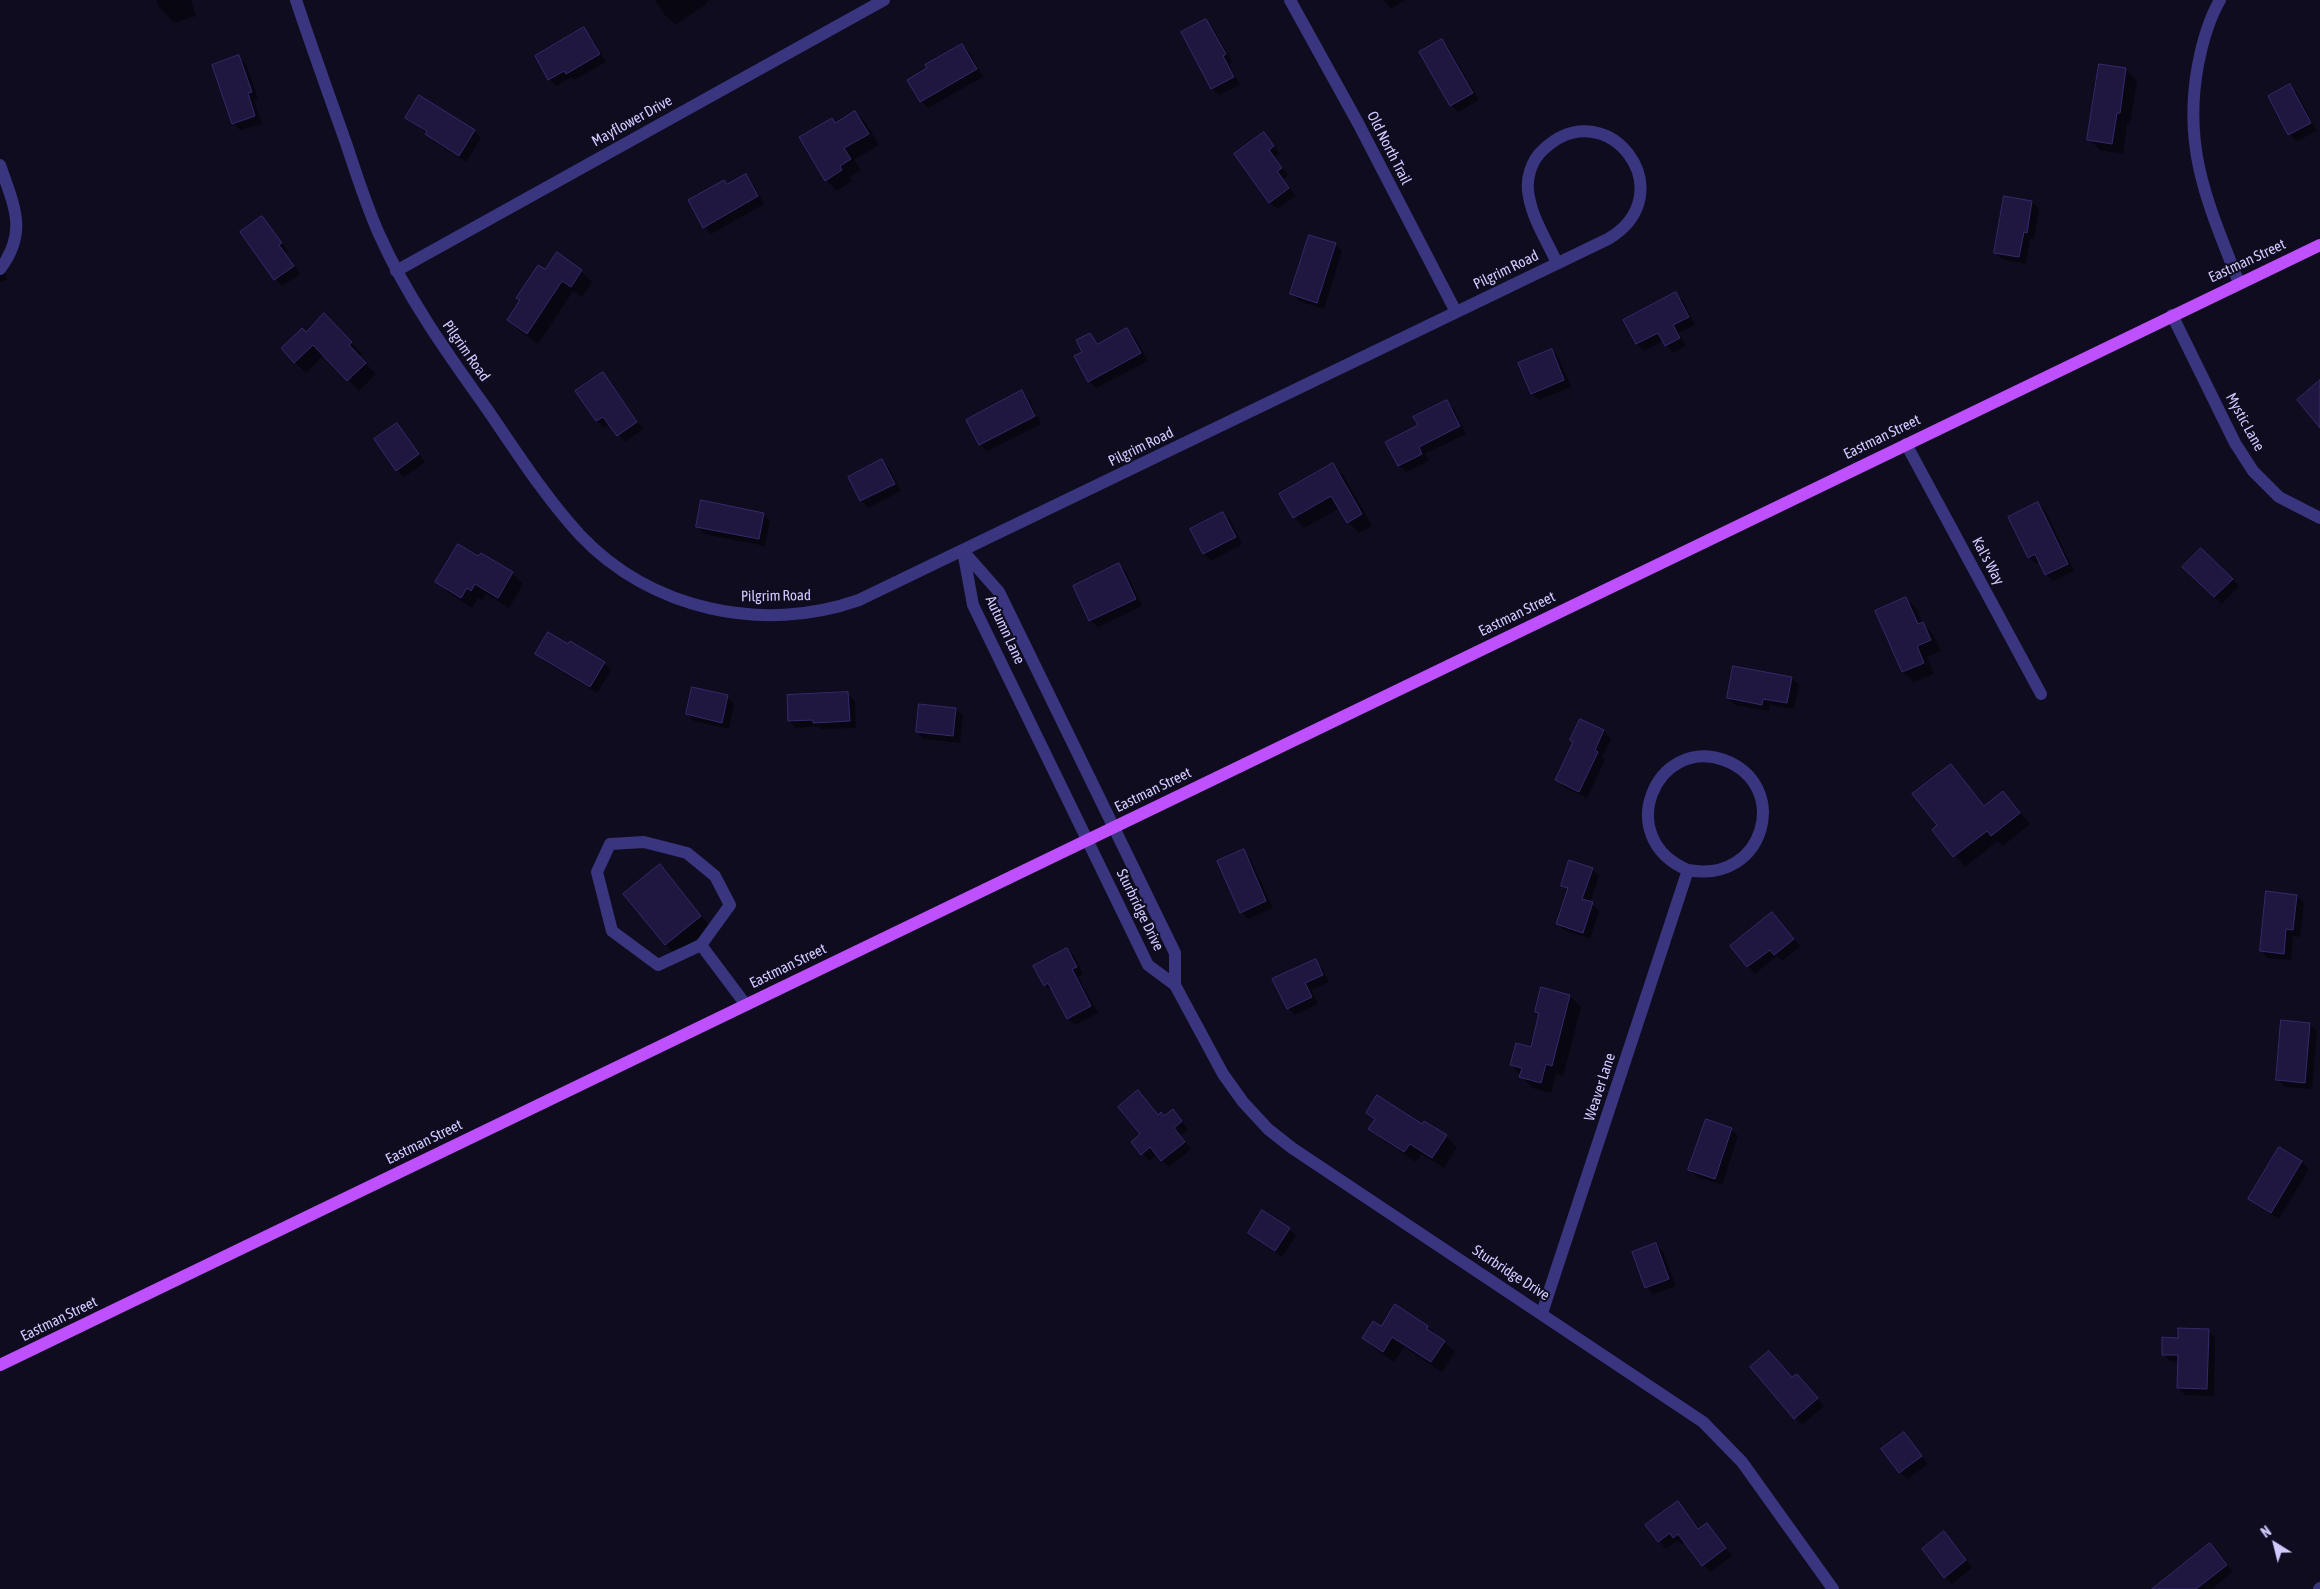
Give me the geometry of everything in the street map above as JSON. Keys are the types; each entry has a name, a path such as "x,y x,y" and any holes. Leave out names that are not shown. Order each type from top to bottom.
{"main road":[{"name":"Eastman Street","path":"0,1365 2320,245"}],"street":[{"name":"Pilgrim Road","path":"296,0 362,192 396,270 421,316 581,536 604,556 635,578 654,589 697,606 722,611 768,615 814,612 838,608 880,591 1619,233 1627,225 1639,204 1641,180 1633,158 1616,141 1606,136 1583,131 1560,137 1541,151 1530,172 1528,184 1531,207 1557,263"},
{"name":"Mayflower Drive","path":"396,270 884,0"},
{"name":"Old North Trail","path":"1290,0 1358,123 1456,312"},
{"path":"2220,0 2200,53 2195,84 2194,147 2200,177 2239,283"},
{"path":"0,165 18,218 18,232 13,248 0,269"},
{"name":"Mystic Lane","path":"2172,315 2235,443 2253,471 2278,497 2320,518"},
{"name":"Kal's Way","path":"1906,444 2041,694"},
{"name":"Autumn Lane","path":"963,551 999,592 1113,827"},
{"name":"Autumn Lane","path":"963,551 974,605 1086,840"},
{"path":"1698,758 1722,760 1743,771 1758,790 1763,814 1758,838 1752,848 1735,865 1712,872 1688,870 1667,859 1653,840 1647,816 1652,792 1658,782 1676,765 1698,758"},
{"name":"Sturbridge Drive","path":"1113,827 1175,953 1175,985"},
{"name":"Sturbridge Drive","path":"1086,840 1148,965 1175,985 1223,1074 1243,1102 1268,1129 1292,1148 1703,1422 1742,1462 1833,1589"},
{"path":"644,842 687,853 715,876 730,905 701,945 658,965 612,931 597,872 610,844 644,842"},
{"name":"Weaver Lane","path":"1542,1314 1688,870"},
{"path":"701,945 746,1005"}],"building":[{"path":"1206,19 1226,54 1223,56 1234,77 1211,89 1181,32"},
{"path":"584,27 600,54 566,74 564,71 548,80 535,56"},
{"path":"1442,39 1473,93 1450,106 1419,52"},
{"path":"962,44 977,69 920,102 907,80 927,68 925,65"},
{"path":"239,55 252,92 248,93 255,116 232,124 212,65"},
{"path":"2099,64 2126,68 2120,113 2117,113 2112,144 2087,140"},
{"path":"2290,84 2311,123 2288,135 2268,96"},
{"path":"419,95 475,130 459,156 425,134 427,131 405,118"},
{"path":"855,111 869,134 844,148 851,159 840,166 842,170 825,181 799,137 832,118 835,123"},
{"path":"1264,132 1274,146 1269,150 1282,168 1277,171 1289,188 1269,203 1234,154"},
{"path":"746,174 758,196 703,228 688,200 724,180 727,184"},
{"path":"2004,196 2032,201 2027,233 2024,232 2019,257 1994,253"},
{"path":"262,216 282,243 279,245 294,266 274,280 240,232"},
{"path":"1309,235 1336,243 1317,303 1290,294"},
{"path":"557,252 582,270 571,287 562,281 527,334 507,320 520,300 516,298 538,265 545,269"},
{"path":"1676,292 1689,317 1673,325 1680,338 1665,346 1658,333 1636,344 1623,320"},
{"path":"324,313 352,342 349,345 366,363 347,381 313,345 294,363 281,348 302,328 306,332"},
{"path":"1127,328 1141,353 1088,382 1074,356 1082,352 1076,340 1090,333 1097,344"},
{"path":"1552,349 1564,380 1531,394 1518,363"},
{"path":"603,372 637,422 617,436 603,417 596,421 575,391"},
{"path":"2320,380 2320,428 2297,400"},
{"path":"1022,390 1035,416 979,445 966,420"},
{"path":"1447,400 1460,426 1419,447 1422,454 1398,466 1385,442 1418,425 1413,417"},
{"path":"397,423 419,454 396,471 374,439"},
{"path":"882,459 895,484 860,501 848,477"},
{"path":"1333,463 1362,514 1347,523 1331,496 1293,518 1279,494"},
{"path":"701,500 764,513 759,539 696,527"},
{"path":"2038,502 2068,564 2045,575 2035,554 2028,558 2008,517"},
{"path":"1223,512 1236,537 1203,554 1190,529"},
{"path":"458,544 478,556 481,553 513,572 498,598 475,584 471,591 467,588 461,598 435,582"},
{"path":"2201,548 2233,579 2214,597 2182,567"},
{"path":"1119,563 1136,599 1089,621 1073,586"},
{"path":"1906,597 1918,624 1923,622 1931,640 1917,646 1924,663 1902,672 1875,611"},
{"path":"548,632 568,644 570,641 605,662 590,687 535,654"},
{"path":"1733,666 1792,677 1787,703 1763,699 1762,705 1727,698"},
{"path":"692,687 728,695 722,723 686,714"},
{"path":"848,692 850,721 813,723 813,720 788,721 787,695"},
{"path":"919,704 956,708 953,736 916,732"},
{"path":"1580,719 1604,730 1595,750 1598,752 1579,792 1555,780 1573,742 1570,740"},
{"path":"1951,764 1984,806 2003,791 2020,813 1991,836 1987,831 1953,857 1932,830 1937,825 1912,794"},
{"path":"1244,849 1266,901 1240,913 1217,861"},
{"path":"1569,860 1593,868 1582,899 1593,902 1583,933 1556,924 1568,888 1561,886"},
{"path":"660,864 701,916 665,945 623,894"},
{"path":"2266,891 2297,895 2293,930 2286,929 2284,954 2260,951"},
{"path":"1772,912 1794,939 1774,955 1770,950 1747,967 1730,946"},
{"path":"1067,948 1077,967 1072,969 1091,1006 1067,1019 1048,983 1044,986 1033,966"},
{"path":"1316,959 1323,975 1305,983 1312,997 1287,1009 1272,979"},
{"path":"1541,987 1570,995 1552,1066 1546,1064 1541,1083 1519,1077 1522,1068 1510,1065 1516,1043 1531,1047 1539,1013 1535,1012"},
{"path":"2281,1020 2310,1023 2305,1083 2276,1080"},
{"path":"1138,1090 1158,1115 1161,1112 1164,1116 1173,1109 1182,1121 1174,1128 1185,1142 1161,1161 1150,1147 1141,1155 1131,1142 1140,1134 1118,1107"},
{"path":"1377,1095 1422,1124 1424,1121 1447,1135 1432,1158 1410,1144 1404,1152 1368,1129 1375,1119 1366,1113"},
{"path":"1706,1119 1732,1128 1715,1179 1688,1170"},
{"path":"2279,1147 2302,1161 2271,1213 2248,1199"},
{"path":"1262,1210 1290,1228 1275,1251 1248,1233"},
{"path":"1656,1243 1669,1279 1645,1288 1632,1252"},
{"path":"1395,1304 1428,1326 1427,1329 1445,1341 1431,1362 1392,1337 1383,1352 1362,1338 1373,1321 1381,1326"},
{"path":"2178,1328 2209,1329 2207,1389 2177,1388 2178,1355 2162,1355 2162,1337 2178,1338"},
{"path":"1769,1351 1792,1377 1797,1374 1818,1398 1794,1419 1750,1367"},
{"path":"1904,1432 1922,1456 1899,1473 1881,1449"},
{"path":"1678,1501 1698,1529 1707,1523 1726,1548 1702,1566 1678,1534 1673,1538 1670,1533 1658,1542 1645,1525"},
{"path":"1944,1531 1966,1560 1944,1578 1922,1549"},
{"path":"2210,1543 2227,1565 2196,1589 2152,1589"}]}
